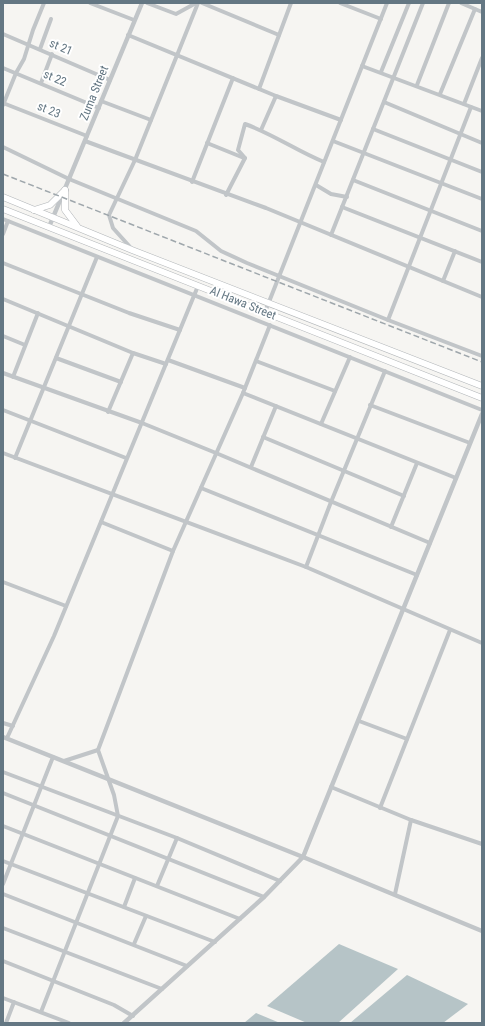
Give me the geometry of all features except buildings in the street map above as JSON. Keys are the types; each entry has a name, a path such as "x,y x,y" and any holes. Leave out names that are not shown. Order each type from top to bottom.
{"highway":[{"path":"34,210 50,205 65,190"},
{"path":"65,190 65,210 78,227"},
{"name":"Al Hawa Street","path":"3,197 132,250 482,386"},
{"name":"Al Hawa Street","path":"3,209 482,398"}],"street":[{"path":"3,104 16,73 24,59 28,44 44,3"},
{"path":"90,3 134,20"},
{"name":"Zuma Street","path":"49,227 142,3"},
{"path":"147,3 176,14 197,3"},
{"path":"132,250 118,235 110,220 110,211 135,160 197,3"},
{"path":"202,3 279,35"},
{"path":"260,89 291,3"},
{"path":"340,3 381,19"},
{"path":"265,312 387,3"},
{"path":"381,72 409,3"},
{"path":"331,235 423,3"},
{"path":"417,85 449,3"},
{"path":"461,3 481,10"},
{"path":"440,94 475,9"},
{"path":"40,49 50,19"},
{"name":"st 21","path":"3,34 110,80"},
{"path":"128,35 276,96 341,120"},
{"path":"40,83 52,54"},
{"path":"464,104 482,58"},
{"path":"362,66 417,85 482,111"},
{"name":"st 22","path":"3,68 99,108"},
{"path":"192,182 233,78"},
{"path":"261,130 276,96"},
{"path":"101,101 151,120"},
{"path":"384,102 482,142"},
{"name":"st 23","path":"3,104 135,160 301,222 482,297"},
{"path":"388,320 471,107"},
{"path":"245,158 238,150 245,124 261,130 290,147 324,162"},
{"path":"373,129 482,172"},
{"path":"333,140 364,154 482,199"},
{"path":"207,143 245,158"},
{"path":"3,147 69,179 196,231 221,251 388,320 482,356"},
{"path":"226,195 245,158"},
{"path":"353,180 482,231"},
{"path":"316,185 331,194 346,197"},
{"path":"342,207 482,262"},
{"path":"3,219 482,410"},
{"path":"3,234 8,221"},
{"path":"443,281 455,251"},
{"path":"15,458 97,257"},
{"path":"3,263 82,295 180,330"},
{"path":"198,286 66,606 13,726 5,737 395,894 482,931"},
{"path":"3,299 133,352 245,388"},
{"path":"13,377 38,314"},
{"path":"41,1012 118,816 108,778 98,750 173,552 243,393 270,325"},
{"path":"3,336 25,345"},
{"path":"108,412 133,352"},
{"path":"321,424 350,357"},
{"path":"56,358 121,382"},
{"path":"256,361 335,391"},
{"path":"306,567 370,405 385,371"},
{"path":"3,373 142,423 216,452 430,543"},
{"path":"243,393 456,478"},
{"path":"370,405 470,443"},
{"path":"251,467 276,406"},
{"path":"3,410 126,458"},
{"path":"124,1023 264,897 303,857 359,722 482,414"},
{"path":"263,437 404,496"},
{"path":"3,453 306,567 482,643"},
{"path":"391,527 417,463"},
{"path":"201,488 417,575"},
{"path":"101,522 173,552"},
{"path":"3,582 66,606"},
{"path":"380,808 450,630"},
{"path":"359,722 407,739"},
{"path":"3,723 13,726"},
{"path":"64,761 98,750"},
{"path":"3,884 53,757"},
{"path":"3,772 177,838 280,881"},
{"path":"331,788 411,820 482,844"},
{"path":"3,793 264,897"},
{"path":"395,894 411,820"},
{"path":"3,826 240,919"},
{"path":"157,886 177,838"},
{"path":"3,861 215,942"},
{"path":"124,907 135,878"},
{"path":"3,894 187,966"},
{"path":"134,944 146,916"},
{"path":"3,928 162,989"},
{"path":"3,961 114,1005 133,1016"},
{"path":"3,998 69,1023"},
{"path":"6,1023 14,1002"}],"shaded area":[{"path":"339,944 398,969 338,1023 307,1023 267,1006"},
{"path":"407,975 468,1004 443,1023 350,1023"},
{"path":"256,1013 280,1023 244,1023"}],"railway":[{"path":"3,174 482,362"}]}
